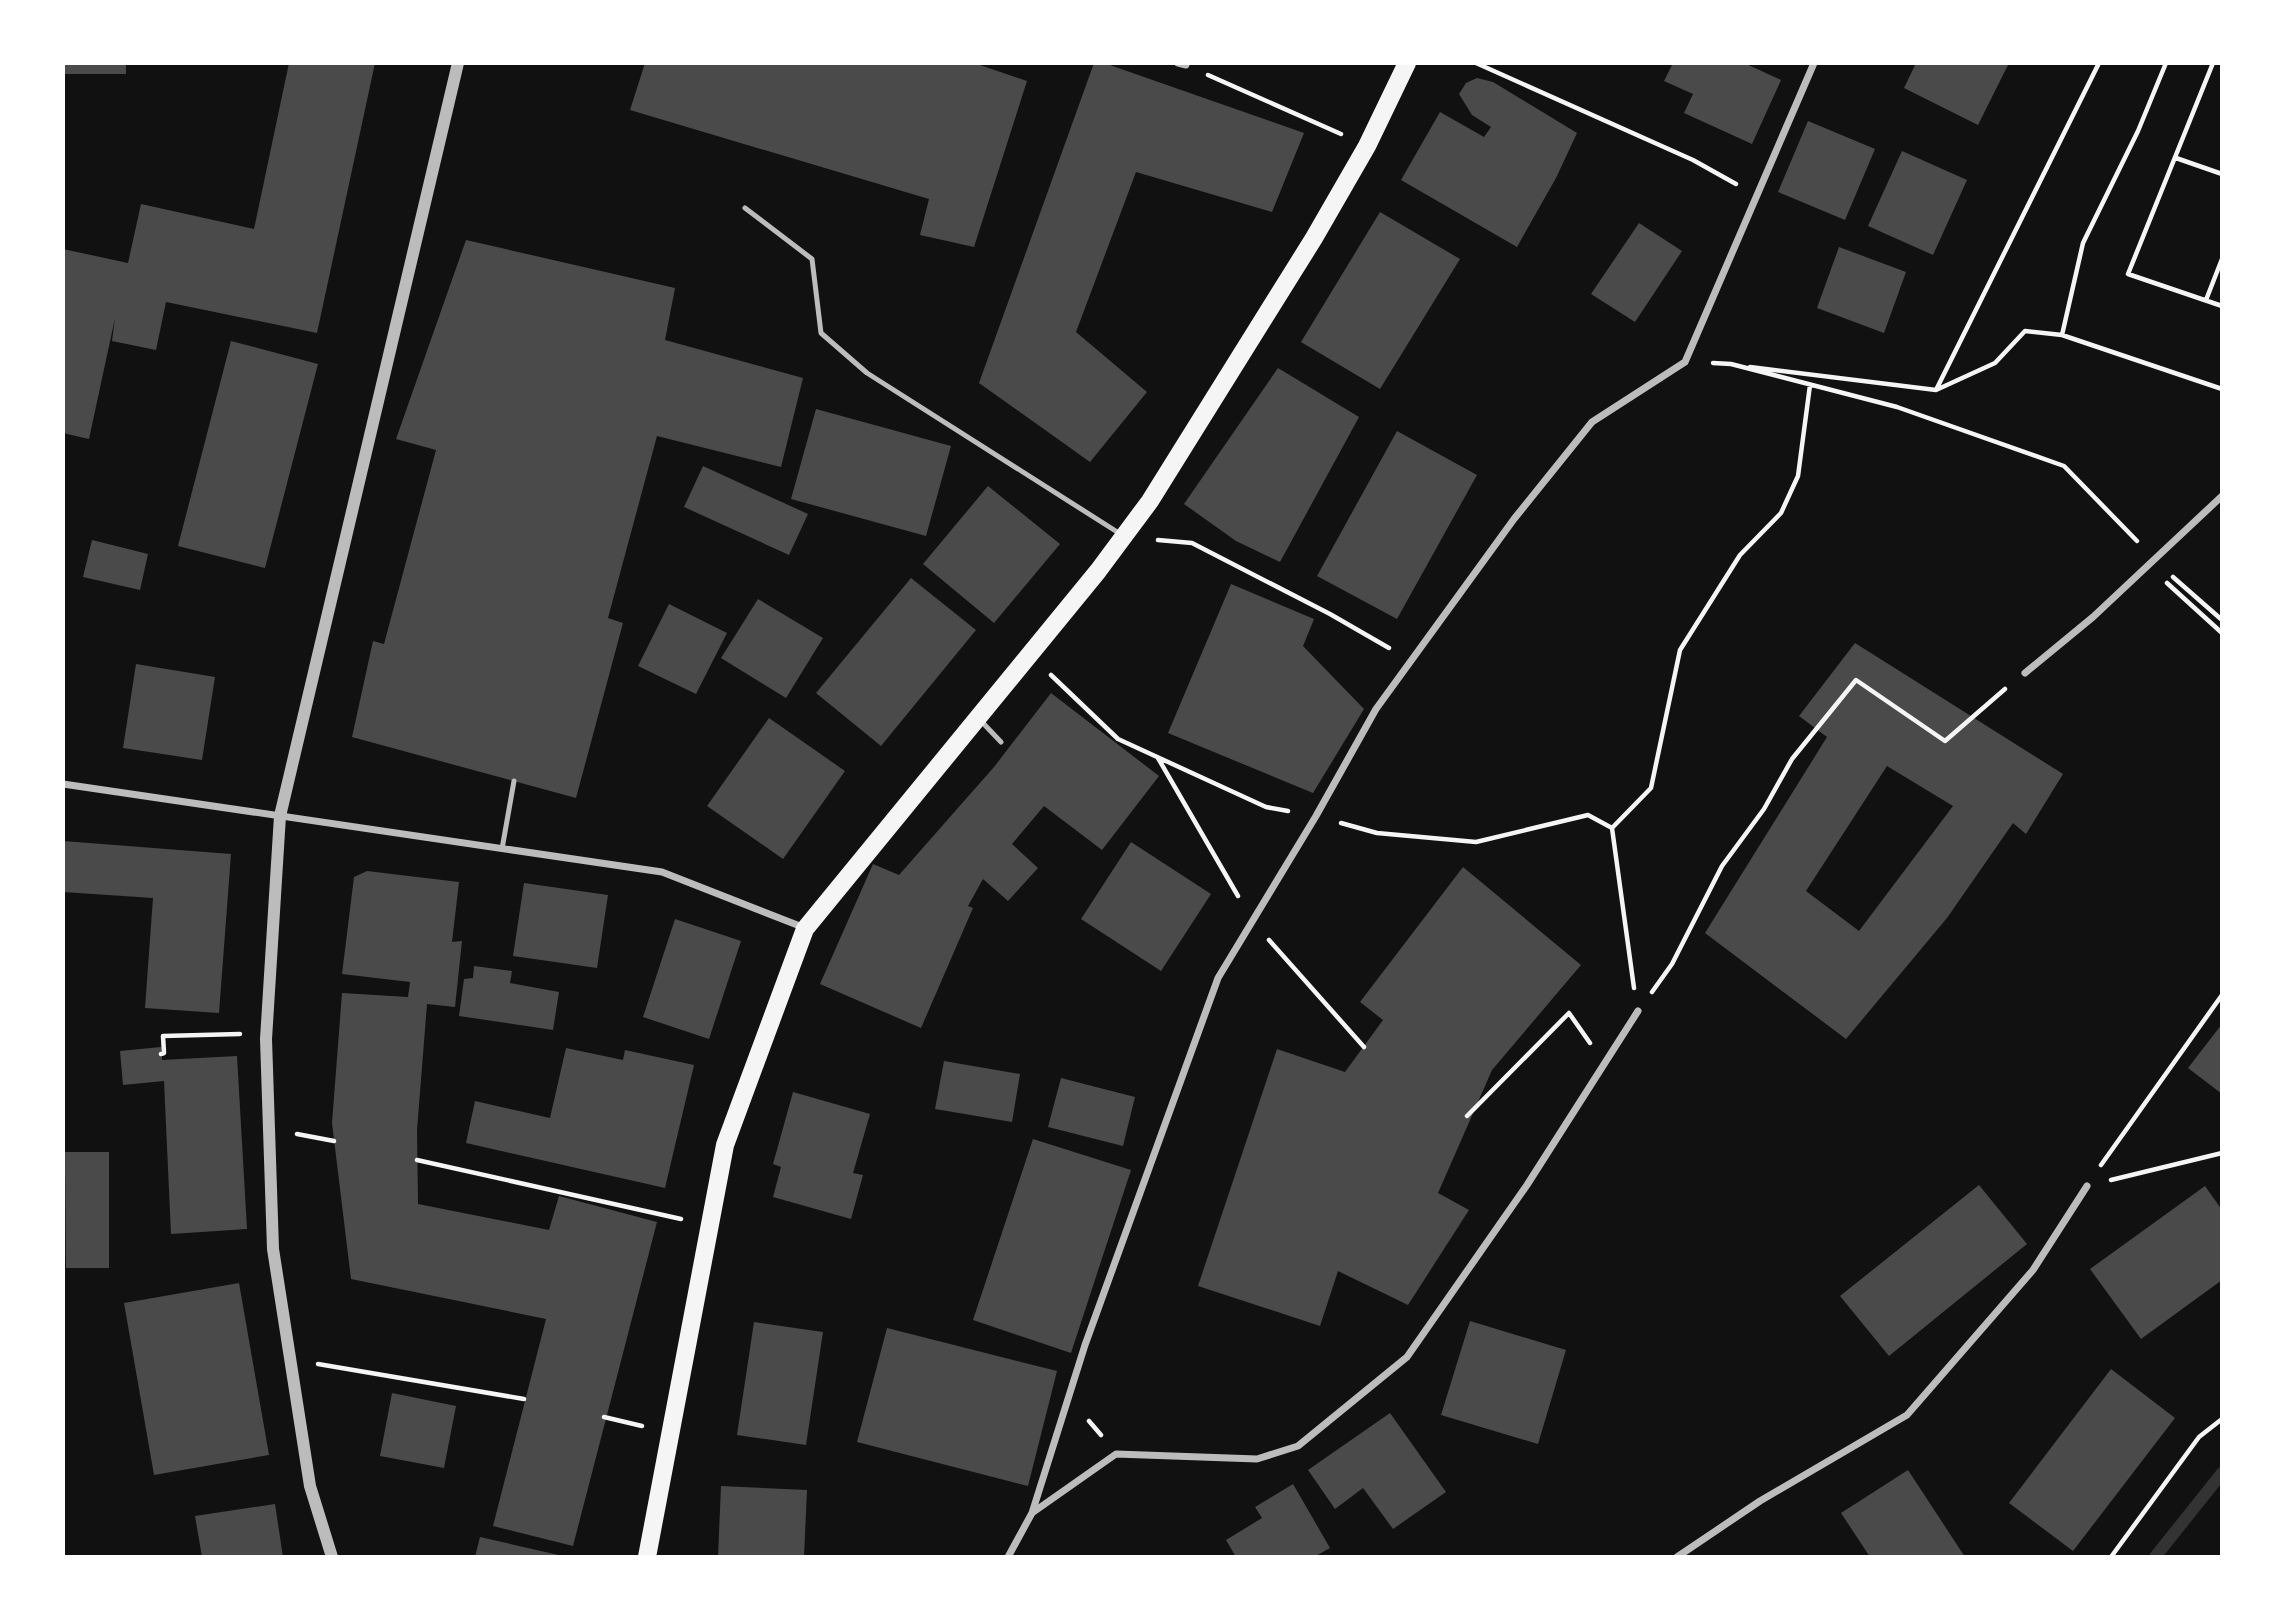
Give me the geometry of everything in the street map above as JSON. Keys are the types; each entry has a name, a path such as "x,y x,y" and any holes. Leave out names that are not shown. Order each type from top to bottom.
{"main road":[{"path":"647,1557 725,1145 806,929 978,719 1150,501 1314,238 1367,146 1407,63"}],"street":[{"path":"332,1557 310,1486 273,1249 266,1033 280,816 458,63"},
{"path":"1008,1557 1032,1513 1085,1345 1218,978 1316,816 1376,709 1514,519 1592,422 1685,362 1814,63"},
{"path":"2025,673 2093,617 2222,496"},
{"path":"63,784 662,872 806,929"},
{"path":"1032,1513 1116,1454 1257,1459 1298,1446 1408,1357 1527,1185 1638,1012"},
{"path":"1677,1557 1760,1501 1907,1415 2033,1270 2087,1186"}],"lane":[{"path":"745,208 812,259 821,333 867,373 1124,537"},
{"path":"978,719 1001,742"},
{"path":"502,849 514,781"}],"path":[{"path":"1476,63 1693,160 1730,180"},
{"path":"1936,390 2099,63"},
{"path":"2062,335 2084,243 2138,131 2166,63"},
{"path":"2213,63 2128,274 2222,306"},
{"path":"1182,64 1312,122"},
{"path":"2176,158 2222,174"},
{"path":"2206,300 2222,259"},
{"path":"1685,362 1731,364 1936,390 1995,363 2025,331 2062,335 2222,389"},
{"path":"1731,364 1897,407 2064,466 2139,544"},
{"path":"1612,828 1651,788 1680,650 1740,555 1781,513 1798,476 1810,385"},
{"path":"1192,543 1330,614 1385,646"},
{"path":"2222,620 2164,572 2166,582 2222,633"},
{"path":"1646,1001 1672,964 1722,866 1764,809 1792,759 1856,680 1945,741 2025,673"},
{"path":"1065,688 1118,739 1266,807"},
{"path":"1316,816 1377,833 1476,842 1588,815 1612,828"},
{"path":"1466,1116 1569,1013 1591,1044 1638,1012 1612,828"},
{"path":"2087,1186 2222,995"},
{"path":"161,1054 164,1053 163,1036 266,1033"},
{"path":"269,1128 334,1141"},
{"path":"2087,1186 2222,1153"},
{"path":"417,1160 709,1225"},
{"path":"291,1359 524,1399"},
{"path":"2111,1557 2199,1437 2222,1419"}],"building":[{"path":"63,63 126,63 126,74 63,74"},
{"path":"289,63 375,63 317,333 166,302 156,350 112,341 115,318 89,439 63,433 63,249 128,263 141,204 254,229"},
{"path":"645,63 974,63 1027,81 974,247 920,235 929,199 630,110"},
{"path":"1094,63 1104,63 1304,133 1272,212 1136,172 1076,332 1147,392 1090,462 979,383"},
{"path":"1673,63 1744,63 1781,80 1752,144 1684,113 1693,94 1664,81"},
{"path":"1916,63 2009,63 1978,125 1904,88"},
{"path":"1477,78 1493,82 1577,133 1556,178 1517,247 1401,180 1440,112 1484,137 1491,127 1472,115 1459,94 1466,83"},
{"path":"1808,121 1875,149 1845,220 1778,192"},
{"path":"1902,151 1967,180 1933,255 1868,226"},
{"path":"1380,212 1460,259 1380,389 1301,342"},
{"path":"1639,223 1682,251 1635,322 1591,294"},
{"path":"466,240 675,288 665,340 803,378 781,467 657,436 608,618 623,623 576,798 352,737 373,641 384,644 436,450 396,439"},
{"path":"1839,247 1906,272 1884,333 1817,308"},
{"path":"231,341 318,364 265,568 178,546"},
{"path":"1278,368 1359,417 1280,562 1236,541 1184,504"},
{"path":"816,409 951,446 926,536 791,499"},
{"path":"1397,431 1477,475 1397,619 1317,576"},
{"path":"703,466 808,514 789,555 684,507"},
{"path":"988,486 1060,544 994,623 923,564"},
{"path":"92,540 148,554 140,590 83,577"},
{"path":"911,578 976,630 881,746 816,693"},
{"path":"1231,584 1314,619 1303,646 1364,709 1313,793 1168,733"},
{"path":"758,599 823,638 786,698 721,658"},
{"path":"669,604 727,633 696,694 638,666"},
{"path":"1855,643 2063,774 2026,834 2013,823 1947,918 1846,1039 1705,933 1827,737 1799,716","holes":["1887,766 1953,806 1859,931 1806,891"]},
{"path":"136,664 215,677 202,760 123,748"},
{"path":"1051,693 1159,776 1102,850 1044,806 1012,844 1038,868 1008,901 983,879 968,906 973,908 921,1028 820,984 873,864 899,875 994,767"},
{"path":"769,718 845,771 783,859 707,806"},
{"path":"63,841 231,854 219,1013 145,1008 153,898 63,892"},
{"path":"1131,842 1211,894 1161,971 1081,919"},
{"path":"1463,867 1581,965 1492,1070 1438,1193 1469,1210 1408,1305 1338,1271 1320,1326 1198,1286 1277,1049 1345,1072 1383,1020 1360,1002"},
{"path":"367,871 459,882 452,942 462,941 455,1007 427,1004 417,1130 418,1204 549,1230 559,1196 657,1222 573,1546 493,1526 546,1319 351,1279 332,1123 342,993 408,997 410,982 342,974 354,877"},
{"path":"524,883 608,895 597,968 513,956"},
{"path":"675,919 741,941 709,1039 643,1017"},
{"path":"474,966 512,971 510,983 559,992 553,1030 459,1016 464,979 473,978"},
{"path":"2222,1024 2222,1094 2188,1068"},
{"path":"161,1047 162,1060 237,1056 247,1229 171,1234 164,1081 123,1085 120,1051"},
{"path":"566,1048 623,1060 625,1050 694,1065 665,1188 466,1143 475,1101 550,1118"},
{"path":"944,1061 1020,1074 1012,1122 935,1109"},
{"path":"1061,1078 1135,1097 1123,1146 1048,1127"},
{"path":"793,1092 870,1114 853,1173 863,1175 851,1219 773,1197 781,1167 773,1164"},
{"path":"1033,1139 1131,1170 1071,1353 973,1320"},
{"path":"65,1152 109,1152 109,1268 66,1268"},
{"path":"1979,1185 2027,1244 1889,1356 1840,1296"},
{"path":"2205,1186 2222,1210 2222,1280 2141,1339 2090,1269"},
{"path":"239,1283 269,1455 154,1475 124,1303"},
{"path":"1470,1321 1566,1350 1538,1444 1441,1415"},
{"path":"754,1322 823,1332 806,1445 737,1435"},
{"path":"887,1328 1057,1371 1028,1486 857,1442"},
{"path":"2111,1369 2175,1418 2073,1551 2009,1503"},
{"path":"392,1393 456,1406 444,1468 380,1456"},
{"path":"1390,1413 1446,1492 1393,1529 1363,1488 1335,1509 1308,1470"},
{"path":"1908,1470 1965,1557 1870,1557 1841,1513"},
{"path":"1293,1484 1330,1548 1314,1557 1236,1557 1226,1540 1262,1518 1255,1507"},
{"path":"721,1486 807,1490 804,1557 718,1557"},
{"path":"275,1504 283,1557 202,1557 195,1516"},
{"path":"480,1537 563,1556 563,1557 475,1557"}],"waterway":[{"path":"2155,1557 2222,1473"}]}
